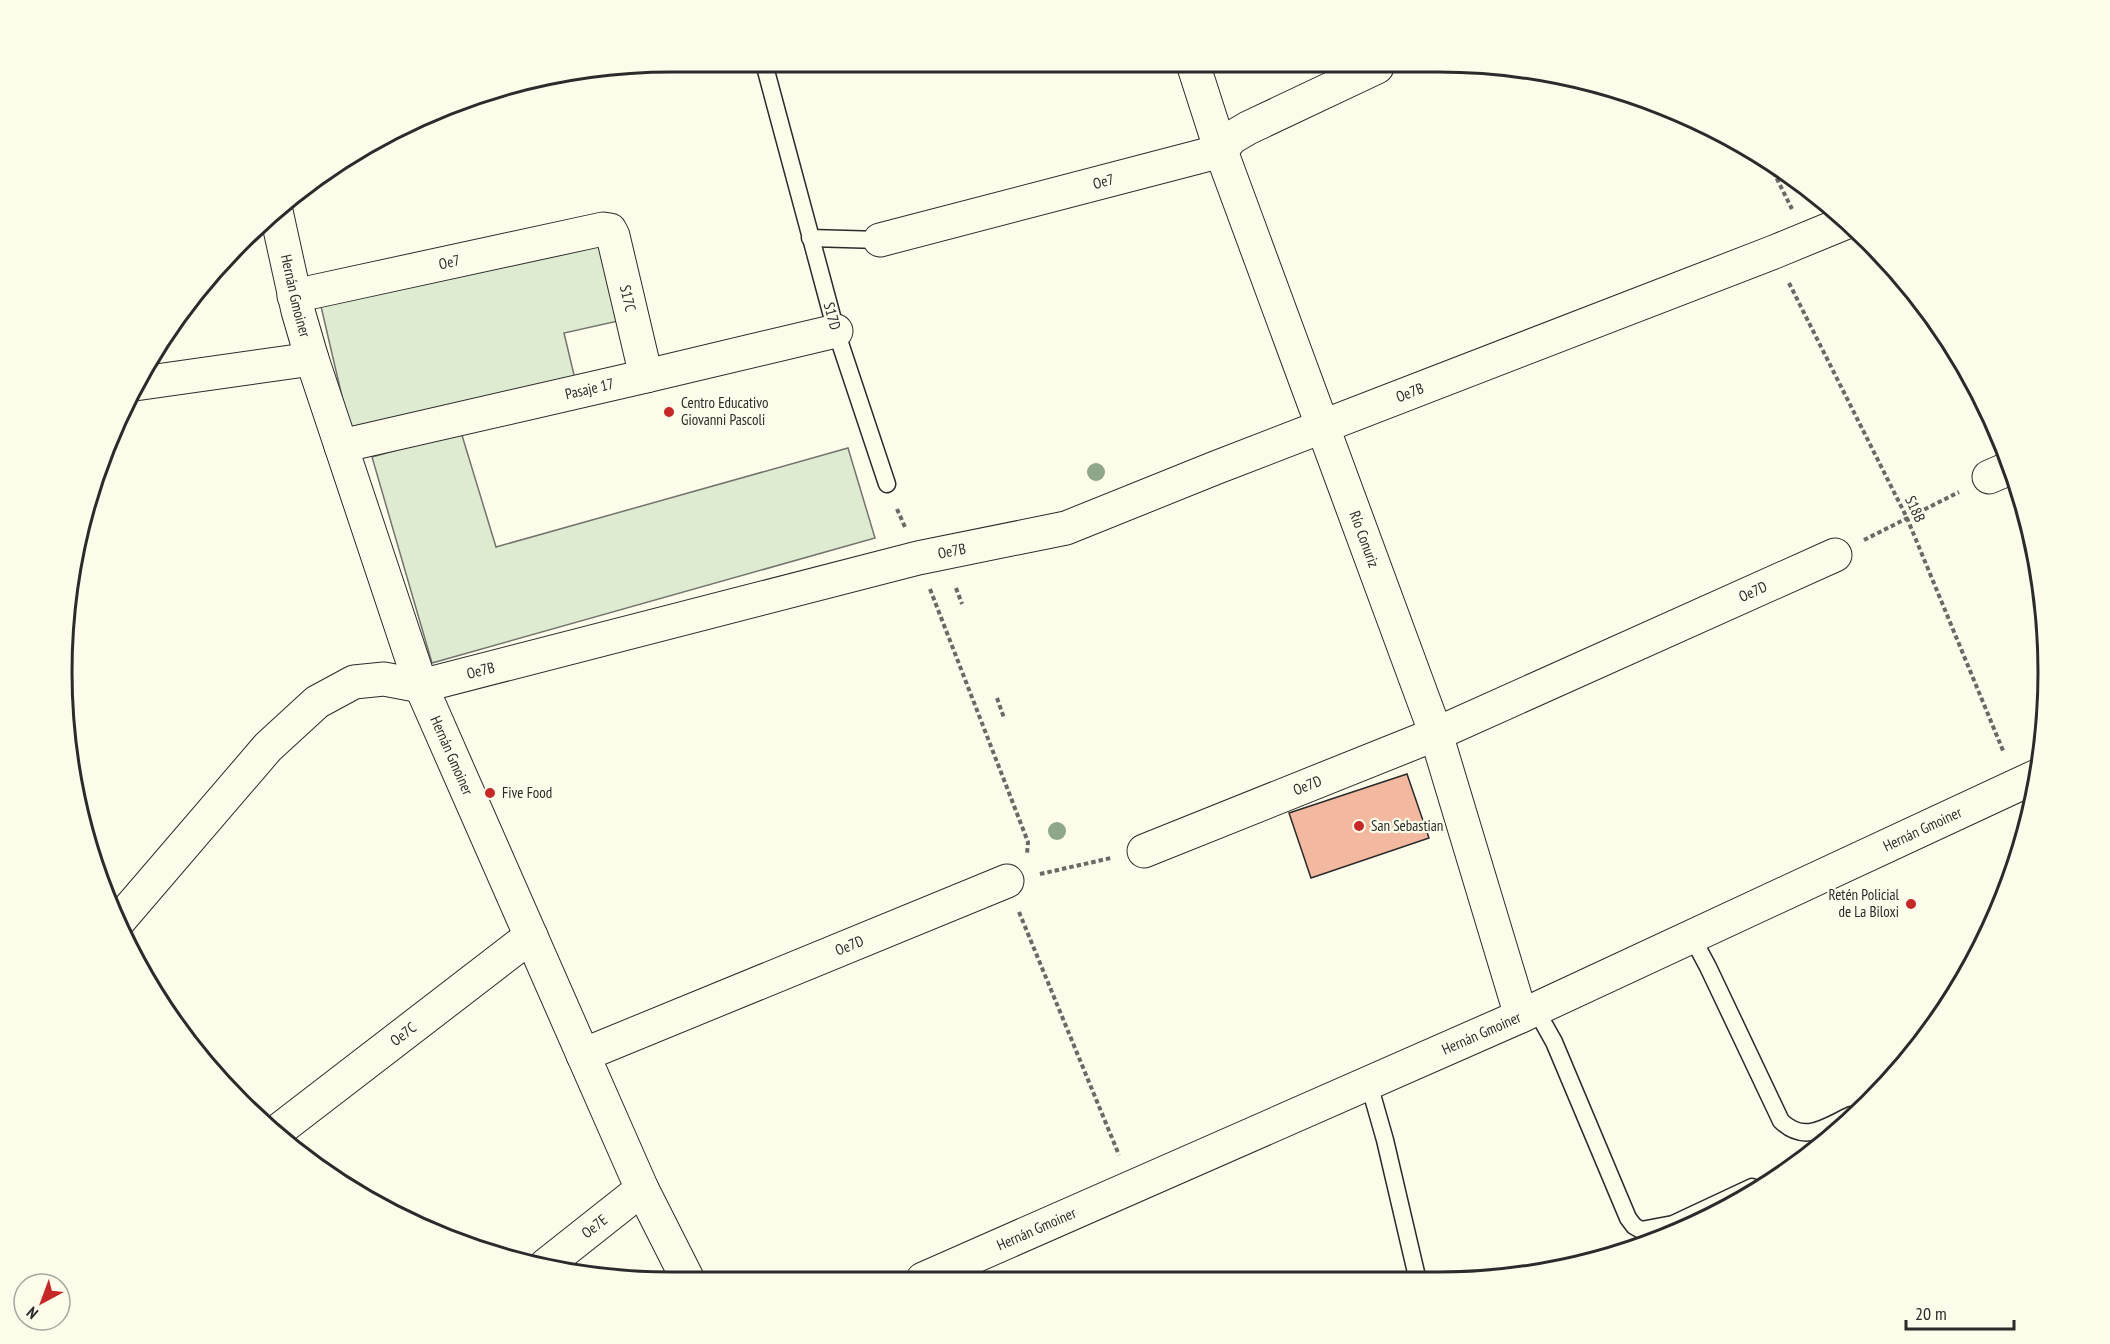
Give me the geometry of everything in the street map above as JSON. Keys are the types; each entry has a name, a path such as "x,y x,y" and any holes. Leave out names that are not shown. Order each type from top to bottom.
{"street":[{"name":"Río Conuriz","path":"1196,72 1221,151 1436,734 1529,1013"},
{"name":"Oe7","path":"880,240 1221,151 1231,138 1248,128 1366,72"},
{"name":"Hernán Gmoiner","path":"278,220 294,296 312,359 421,686 642,1189 684,1272"},
{"name":"Oe7B","path":"124,914 268,747 317,702 354,682 384,679 421,686 918,558 1066,528 1839,226"},
{"name":"Oe7","path":"294,296 603,229"},
{"name":"S17C","path":"603,229 610,230 613,236 645,376"},
{"name":"Pasaje 17","path":"341,446 836,331"},
{"path":"147,382 312,359"},
{"name":"Oe7D","path":"1144,851 1436,734 1835,555"},
{"name":"Hernán Gmoiner","path":"939,1272 1529,1013 2027,780"},
{"name":"Oe7D","path":"583,1055 1007,881"},
{"name":"Oe7C","path":"282,1128 531,936"},
{"name":"Oe7E","path":"553,1260 642,1189"}],"lane":[{"name":"S17D","path":"766,72 836,331 887,484"},
{"name":"Oe7","path":"810,238 880,240"},
{"path":"1692,937 1781,1121 1790,1130 1805,1134 1833,1124"},
{"path":"1529,1013 1554,1042 1628,1218 1634,1226 1641,1230 1661,1229"},
{"path":"1369,1084 1385,1140 1416,1272"}],"path":[{"path":"1776,176 1807,239"},
{"name":"S18B","path":"1774,252 1907,518 2027,780"},
{"path":"1835,555 2001,472"},
{"path":"887,484 1028,842 1027,855 1007,881"},
{"path":"956,588 962,604"},
{"path":"997,698 1004,718"},
{"path":"1007,881 1144,851"},
{"path":"1007,881 1133,1188"}],"green space":[{"path":"608,236 627,319 564,333 575,379 350,431 320,302"},
{"path":"461,432 496,547 848,448 875,538 432,663 372,457"}],"building":[{"name":"San Sebastian","path":"1407,774 1429,838 1311,878 1289,813"}],"place":[{"name":"Centro Educativo Giovanni Pascoli","path":"669,412"},
{"name":"Five Food","path":"490,793"},
{"name":"San Sebastian","path":"1359,826"},
{"name":"Retén Policial de La Biloxi","path":"1911,904"}]}
